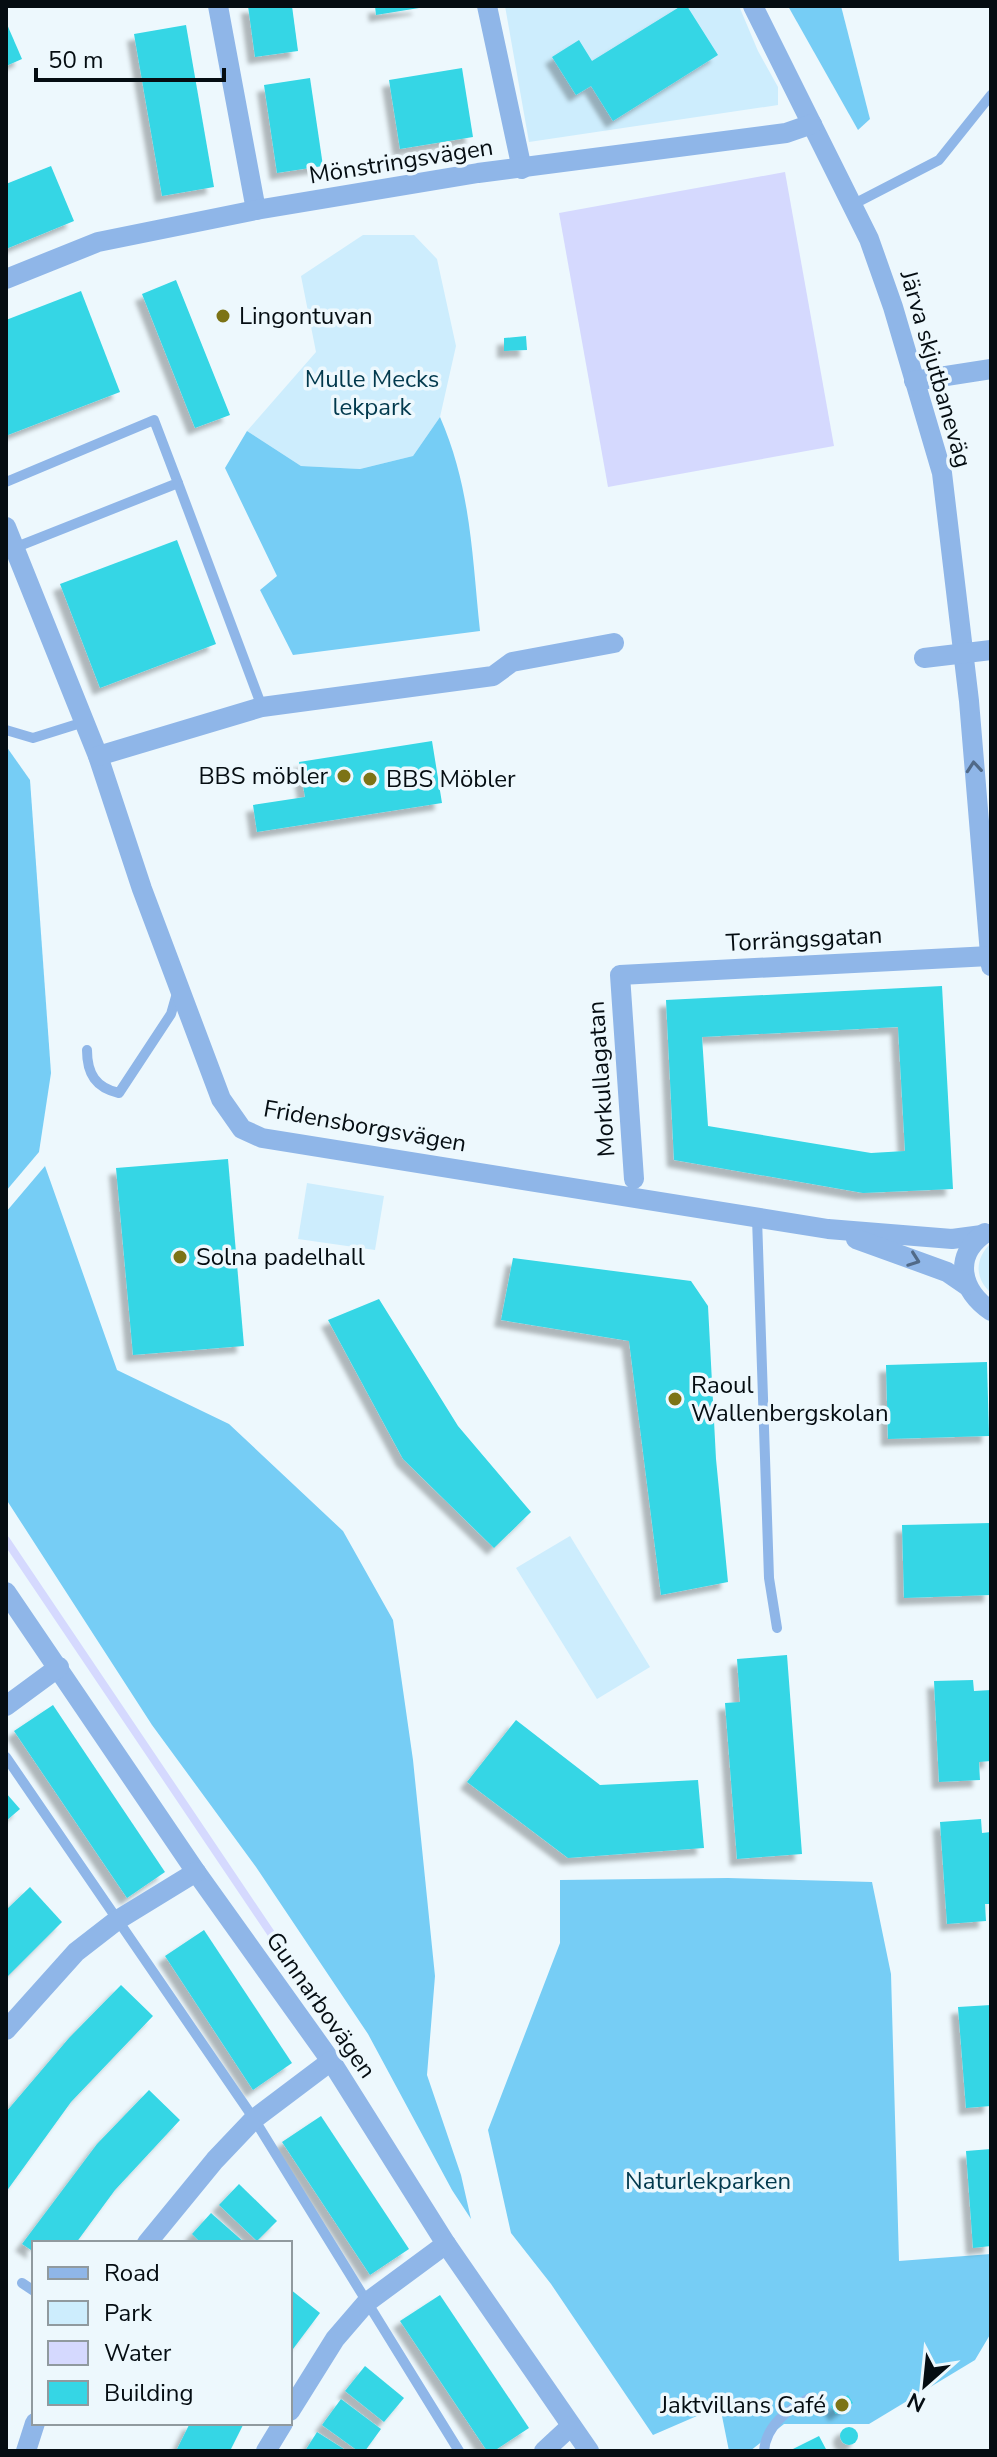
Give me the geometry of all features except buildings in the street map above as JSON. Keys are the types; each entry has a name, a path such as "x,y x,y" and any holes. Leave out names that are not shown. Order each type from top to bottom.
{"street":[{"path":"218,6 256,210"},
{"path":"487,6 522,169"},
{"name":"Järva skjutbaneväg","path":"753,6 869,239 942,473 963,653 991,966"},
{"name":"Mönstringsvägen","path":"6,279 98,242 256,210 478,173 786,133 812,124"},
{"path":"914,381 991,369"},
{"name":"Fridensborgsvägen","path":"6,527 98,756 142,889 221,1099 242,1129 262,1138 828,1229 952,1239 986,1233"},
{"path":"98,756 262,707 493,676 512,662 614,643"},
{"path":"924,658 991,650"},
{"name":"Torrängsgatan","path":"620,975 990,956"},
{"name":"Morkullagatan","path":"620,975 634,1179"},
{"name":"Fridensborgsvägen","path":"828,1229 947,1272 966,1285 979,1302 991,1311"},
{"path":"966,1285 965,1260 972,1246 986,1233"},
{"name":"Gunnarbovägen","path":"6,1592 196,1872 331,2061 446,2244 589,2451"},
{"path":"6,1706 59,1667"},
{"path":"6,2030 76,1952 116,1921 196,1872"},
{"path":"149,2241 215,2160 254,2119 331,2061"},
{"path":"292,2408 335,2339 366,2303 446,2244"},
{"path":"26,2451 34,2425"},
{"path":"266,2451 282,2425"},
{"path":"544,2451 571,2426"}],"lane":[{"path":"852,205 939,160 991,95"},
{"path":"6,482 154,420 262,707"},
{"path":"14,548 178,483"},
{"path":"6,730 33,738 84,722"},
{"path":"87,1050 87,1064 96,1084 107,1091 119,1093 171,1014 179,987"},
{"path":"757,1218 769,1578 777,1628"},
{"path":"6,1757 254,2119 459,2451"},
{"path":"22,2283 32,2290"},
{"path":"764,2451 765,2436 781,2418 809,2398"}],"green space":[{"path":"505,6 739,6 758,51 778,87 778,105 529,142"},
{"path":"788,6 841,6 870,119 858,130"},
{"name":"Mulle Mecks lekpark","path":"363,235 414,235 437,259 456,346 440,417 413,456 360,469 301,466 247,431 316,352 301,276"},
{"path":"440,417 464,496 480,631 293,655 260,590 277,576 225,468 247,431 301,466 360,469 413,456"},
{"path":"6,746 30,780 51,1073 39,1152 6,1191"},
{"path":"45,1166 117,1370 229,1424 343,1531 393,1620 413,1760 435,1976 427,2075 461,2175 471,2219 452,2190 368,2034 256,1867 152,1725 6,1499 6,1212"},
{"path":"307,1183 384,1196 375,1250 298,1239"},
{"path":"991,1243 991,1293 979,1275 979,1261"},
{"path":"570,1536 650,1667 597,1699 516,1568"},
{"name":"Naturlekparken","path":"728,1878 872,1882 891,1974 899,2261 991,2254 991,2333 975,2360 869,2424 784,2424 750,2451 729,2451 720,2406 653,2435 551,2284 511,2233 488,2130 560,1943 560,1880"}],"water":[{"path":"785,172 834,446 608,487 559,213"}],"waterway":[{"path":"6,1540 353,2055"}],"place":[{"name":"Lingontuvan","path":"223,316"},
{"name":"BBS möbler","path":"344,776"},
{"name":"BBS Möbler","path":"370,779"},
{"name":"Solna padelhall","path":"180,1257"},
{"name":"Raoul Wallenbergskolan","path":"675,1399"},
{"name":"Jaktvillans Café","path":"842,2405"}]}
